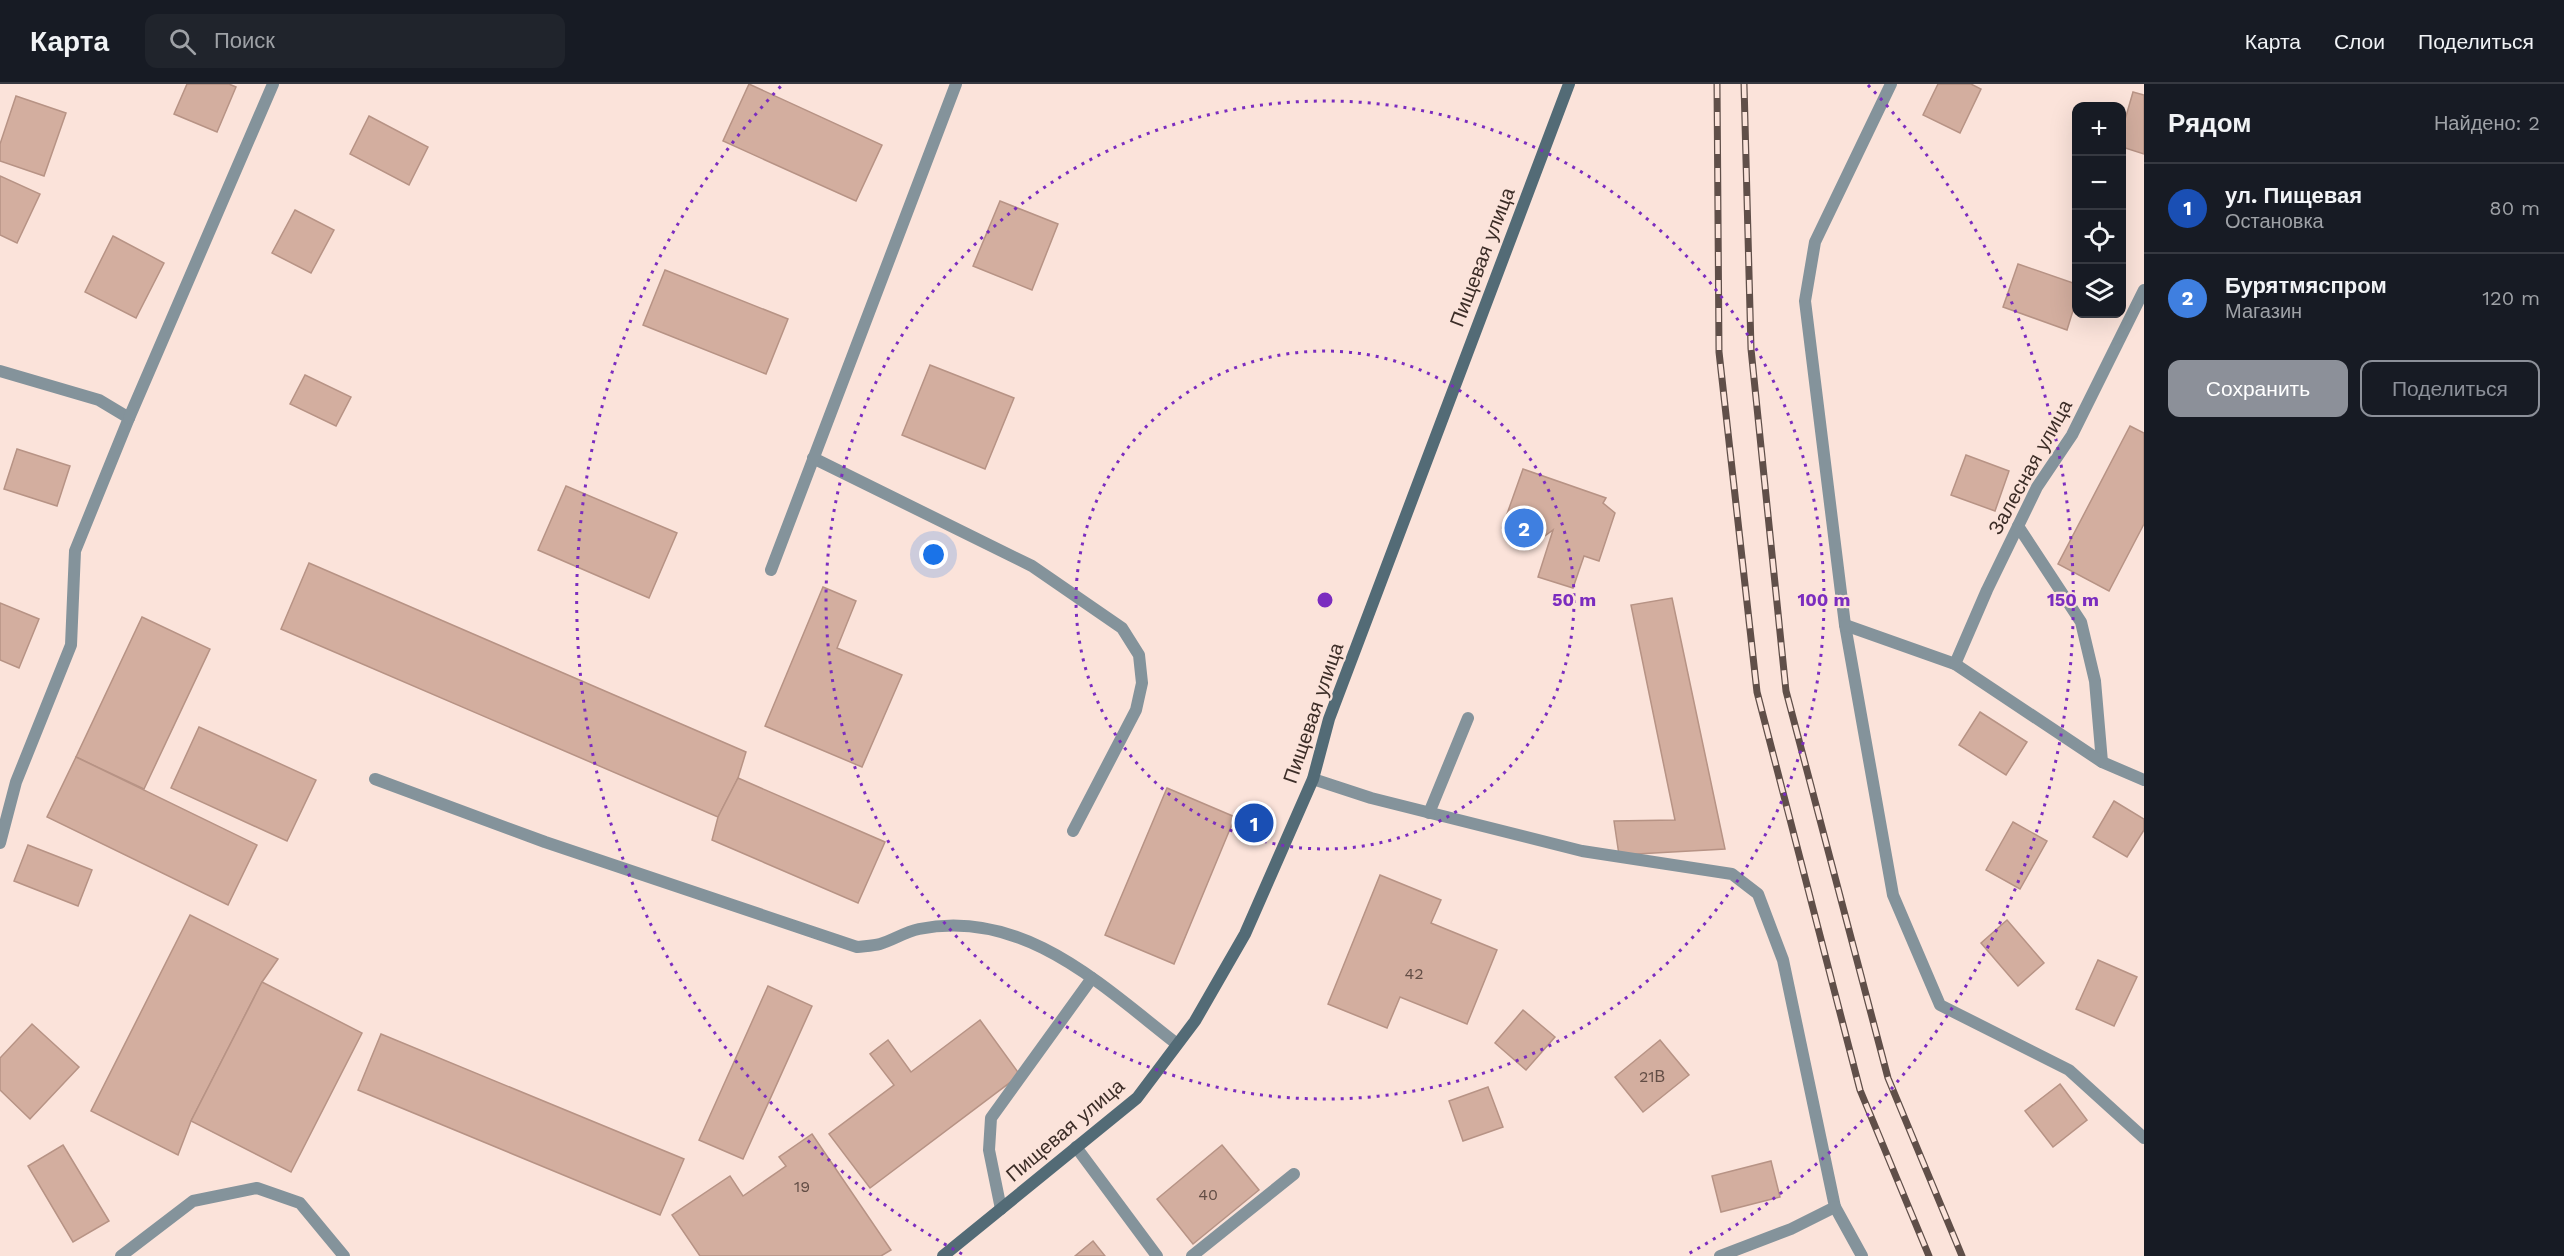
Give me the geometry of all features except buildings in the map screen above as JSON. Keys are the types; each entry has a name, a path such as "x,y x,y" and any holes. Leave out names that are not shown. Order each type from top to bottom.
{"main road":[{"name":"Пищевая улица","path":"943,1256 1137,1098 1195,1021 1245,934 1313,779 1329,719 1569,84"}],"street":[{"path":"0,843 16,782 71,645 75,551 129,418 273,84"},
{"path":"771,570 956,84"},
{"path":"1891,84 1815,242 1805,301 1845,626 1893,895 1941,1005 2069,1070 2144,1138"},
{"name":"Залесная улица","path":"1955,664 2037,487 2072,435 2144,290"},
{"path":"0,371 99,400 129,418"},
{"path":"813,458 1032,566 1122,628 1139,655 1142,683 1136,710 1073,831"},
{"path":"2018,526 2081,622 2095,681 2102,762"},
{"path":"1845,626 1955,664 2102,762 2144,780"},
{"path":"1429,813 1468,717"},
{"path":"375,779 545,842 857,947 880,944 918,929 969,925 1013,934 1071,962 1177,1044"},
{"path":"1313,779 1371,798 1582,851 1732,874 1758,894 1783,960 1835,1207 1862,1256"},
{"path":"1001,1209 989,1150 991,1118 1092,978"},
{"path":"1076,1147 1157,1256"},
{"path":"1192,1256 1294,1174"},
{"path":"121,1256 193,1202 257,1188 300,1203 344,1256"},
{"path":"1720,1256 1791,1229 1835,1207"}],"railway":[{"path":"1717,84 1719,352 1757,692 1860,1090 1929,1256"},
{"path":"1744,84 1751,349 1786,691 1888,1078 1962,1256"}],"place":[{"name":"Бурятмяспром","path":"1524,528"},
{"name":"ул. Пищевая","path":"1254,823"}]}
